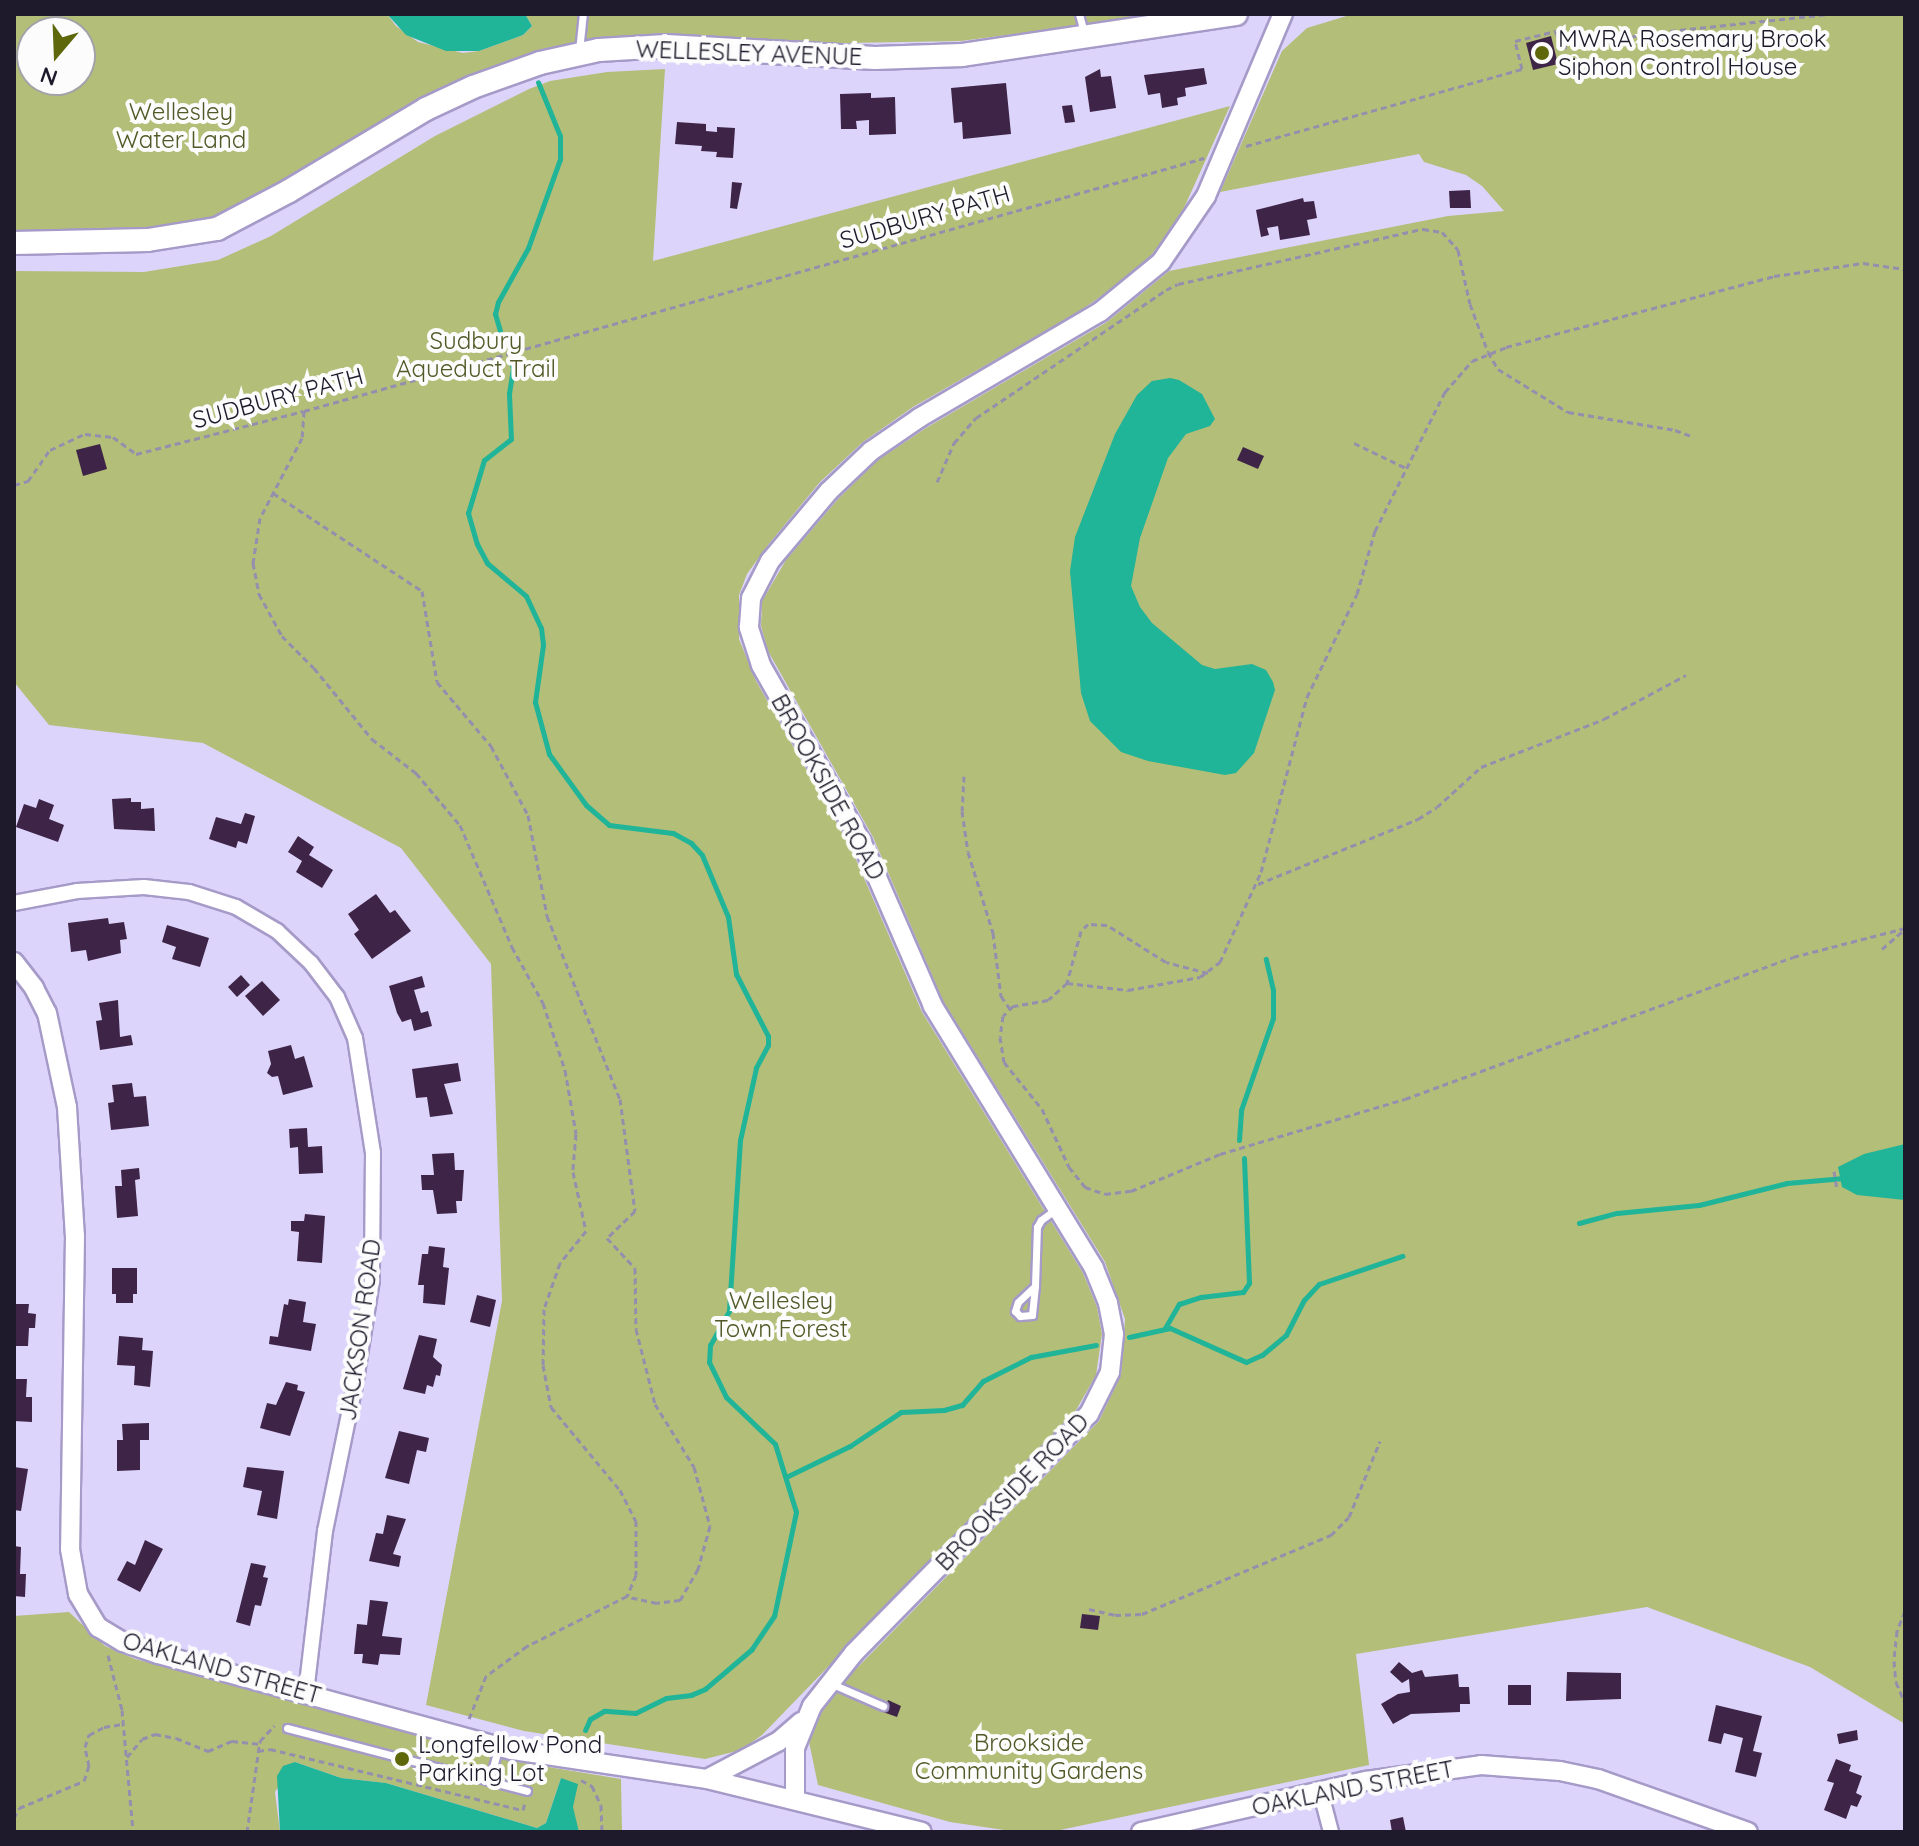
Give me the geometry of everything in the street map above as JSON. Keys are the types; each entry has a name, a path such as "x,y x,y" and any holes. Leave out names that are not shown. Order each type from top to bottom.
{"main road":[{"name":"WELLESLEY AVENUE","path":"14,243 148,240 217,229 289,191 426,109 499,76 579,54 619,47 666,46 889,58 972,54 1236,14"}],"street":[{"name":"BROOKSIDE ROAD","path":"707,1779 779,1741 805,1716 829,1682 1079,1426 1102,1393 1113,1357 1113,1320 1094,1268 933,1006 862,843 761,665 749,627 751,598 770,561 829,491 871,451 919,418 1083,323 1144,280 1189,225 1227,151 1283,14"},
{"name":"JACKSON ROAD","path":"14,903 77,891 144,887 189,892 236,907 277,931 311,963 337,997 355,1038 373,1153 372,1280 351,1407 325,1531 306,1692"},
{"name":"OAKLAND STREET","path":"14,962 41,1000 63,1078 75,1236 71,1562 86,1611 98,1627 113,1637 158,1654 498,1746 707,1779 795,1798 922,1832"},
{"name":"BROOKSIDE ROAD","path":"795,1798 795,1748 805,1716"},
{"name":"OAKLAND STREET","path":"1141,1832 1320,1790 1442,1768 1527,1767 1616,1784 1748,1832"},
{"path":"1320,1790 1331,1832"}],"lane":[{"path":"579,54 583,14"},
{"path":"1079,14 1085,39"},
{"path":"1035,1286 1037,1227 1058,1207"},
{"path":"829,1682 883,1706"},
{"path":"287,1728 527,1791"},
{"path":"489,1781 498,1746"}],"path":[{"name":"SUDBURY PATH","path":"14,485 28,481 50,450 85,434 113,437 136,454 304,411 1522,69 1515,41 1556,31 1561,48 1660,32 1828,14"},
{"path":"937,482 954,443 976,418 1166,290 1178,284 1313,256 1400,231 1434,229 1453,242 1488,352 1498,369 1568,412 1675,430 1694,437"},
{"path":"1067,983 1119,991 1208,973 1225,955 1256,884 1307,697 1357,594 1375,531 1445,392 1472,361 1488,352 1774,276 1863,263 1905,269"},
{"path":"304,411 302,438 260,518 253,563 259,594 282,636 314,668 372,739 416,773 460,825 512,947 543,1003 565,1070 576,1134 573,1172 586,1231 560,1263 544,1309 543,1365 551,1407 620,1490 636,1521 636,1575 627,1596"},
{"path":"1354,443 1406,468"},
{"path":"273,493 422,591 437,682 491,746 528,815 547,916 620,1099 635,1211 607,1238 635,1268 636,1329 655,1404 694,1467 710,1526 698,1569 680,1600 657,1603 627,1596 527,1646 486,1676 468,1723"},
{"path":"1256,884 1418,819 1481,767 1604,719 1686,675"},
{"path":"964,776 962,811 968,852 993,933 1001,996 1010,1009"},
{"path":"1208,973 1166,962 1112,927 1092,923 1081,931 1067,983 1043,1003 1010,1009 1001,1022 1000,1037 1009,1072 1042,1109 1077,1181 1091,1190 1111,1194 1154,1183 1220,1154 1405,1099 1793,957 1851,939 1905,928"},
{"path":"1882,949 1905,928"},
{"path":"1834,1171 1837,1189"},
{"path":"1089,1609 1115,1615 1142,1614 1331,1535 1349,1517 1380,1441"},
{"path":"1905,1611 1897,1631 1894,1661 1898,1690 1905,1703"},
{"path":"113,1637 108,1652 123,1724 133,1832"},
{"path":"14,1818 19,1808 84,1781 89,1766 85,1747 89,1735 104,1727 123,1724"},
{"path":"247,1832 260,1744 273,1726 287,1728"},
{"path":"127,1758 142,1739 155,1734 176,1738 208,1751 232,1741 260,1744"},
{"path":"258,1751 270,1749 451,1792"}],"green space":[{"name":"Wellesley Water Land","path":"14,14 387,14 396,26 418,42 463,53 479,51 523,35 532,26 525,14 1163,14 961,41 790,44 531,63 232,224 14,242"},
{"name":"Brookside Community Gardens","path":"1353,14 1905,14 1905,1724 1810,1667 1647,1607 1356,1654 1369,1765 1060,1830 1011,1831 950,1822 818,1785 808,1737 813,1723 853,1672 1099,1421 1121,1375 1125,1319 1105,1262 943,1001 873,837 768,651 761,626 762,601 786,560 838,499 878,460 926,428 1107,322 1169,271 1448,216 1504,211 1482,186 1466,175 1424,162 1419,154 1220,192 1282,51 1307,28"},
{"name":"Wellesley Town Forest","path":"665,69 653,261 1230,106 1179,219 1149,258 1123,281 1077,313 913,407 863,442 820,482 768,545 747,574 739,595 739,639 756,681 851,848 922,1012 1083,1273 1097,1307 1102,1334 1096,1375 1075,1412 762,1735 741,1750 705,1759 524,1731 426,1705 502,1301 491,964 401,848 203,743 49,725 14,682 14,271 144,272 218,260 271,236 435,136 529,89 550,81 607,72"},
{"path":"69,1612 105,1646 135,1659 518,1762 621,1779 622,1832 579,1832 561,1778 546,1823 537,1828 386,1783 341,1778 295,1762 275,1792 280,1832 14,1832 14,1616"}],"shaded area":[{"path":"387,14 525,14 532,26 523,35 479,51 446,51 406,35"},
{"path":"1170,378 1202,394 1215,419 1210,426 1186,434 1168,458 1140,538 1131,586 1140,607 1152,623 1202,665 1215,669 1252,664 1266,670 1273,682 1275,690 1254,753 1236,773 1225,775 1148,761 1121,752 1090,721 1081,693 1070,571 1075,537 1115,434 1137,395 1152,381"},
{"path":"1905,1144 1905,1200 1857,1195 1842,1187 1838,1167 1864,1154"},
{"path":"295,1762 341,1778 386,1783 537,1828 546,1823 561,1778 578,1784 573,1807 579,1832 280,1832 277,1776 283,1766"}],"building":[{"name":"MWRA Rosemary Brook Siphon Control House","path":"1551,36 1558,64 1533,70 1526,43"},
{"path":"1204,68 1207,84 1185,88 1186,96 1177,98 1178,105 1162,108 1160,93 1148,95 1144,75"},
{"path":"1100,69 1101,77 1111,76 1116,108 1090,112 1085,77"},
{"path":"1006,83 1011,134 963,139 962,122 954,123 951,88"},
{"path":"871,93 871,98 895,97 896,134 869,135 869,120 856,121 857,129 841,129 840,94"},
{"path":"1072,105 1075,122 1065,123 1062,106"},
{"path":"677,122 706,124 706,131 717,132 717,127 735,128 733,158 716,157 717,152 701,151 702,146 675,144"},
{"path":"732,182 742,183 737,209 730,208"},
{"path":"1470,190 1471,208 1450,208 1449,191"},
{"path":"1303,198 1304,202 1314,201 1317,218 1307,220 1310,235 1280,240 1278,226 1267,228 1269,235 1261,237 1256,210"},
{"path":"100,444 107,469 83,476 76,450"},
{"path":"1243,447 1264,456 1258,469 1237,460"},
{"path":"131,798 131,802 141,802 141,809 154,808 155,831 114,829 112,799"},
{"path":"39,799 54,805 49,819 64,825 58,842 16,827 24,804 36,808"},
{"path":"245,813 255,816 247,844 238,841 236,848 209,839 216,817 241,824"},
{"path":"298,836 314,847 309,855 333,870 322,888 296,872 302,861 288,852"},
{"path":"376,894 390,913 395,910 411,931 372,959 354,934 359,930 348,914"},
{"path":"108,918 109,924 124,922 127,939 120,940 121,953 88,961 86,950 71,952 68,923"},
{"path":"167,925 209,938 200,967 172,959 176,947 162,942"},
{"path":"241,975 250,985 237,997 228,987"},
{"path":"422,976 425,987 414,990 421,1013 428,1011 432,1026 414,1031 411,1019 402,1022 397,1013 389,986"},
{"path":"262,981 280,1000 263,1016 245,996"},
{"path":"118,1000 120,1037 131,1035 133,1045 100,1050 96,1021 102,1020 99,1003"},
{"path":"291,1045 295,1059 304,1056 313,1087 283,1095 278,1076 272,1077 267,1073 271,1064 268,1051"},
{"path":"458,1063 461,1081 444,1084 453,1114 430,1117 427,1097 416,1098 412,1069"},
{"path":"132,1083 134,1097 146,1096 149,1126 111,1130 108,1103 114,1102 112,1085"},
{"path":"307,1128 308,1147 322,1146 323,1173 299,1174 298,1147 290,1148 289,1129"},
{"path":"454,1153 455,1170 464,1170 462,1201 456,1201 457,1213 437,1214 433,1190 422,1190 421,1175 434,1175 432,1154"},
{"path":"139,1168 140,1179 135,1180 138,1216 117,1218 115,1186 122,1186 121,1170"},
{"path":"305,1214 325,1216 322,1263 297,1261 299,1232 291,1231 291,1221 304,1221"},
{"path":"429,1246 445,1248 443,1267 449,1268 445,1305 423,1303 424,1285 418,1285 422,1254 428,1254"},
{"path":"112,1268 137,1268 137,1294 133,1294 133,1303 116,1303 116,1294 112,1294"},
{"path":"477,1295 496,1300 490,1327 470,1322"},
{"path":"289,1299 306,1302 303,1322 316,1324 311,1351 269,1344 270,1336 278,1337 284,1304 288,1305"},
{"path":"16,1304 29,1304 28,1313 36,1314 35,1328 29,1328 28,1346 14,1346"},
{"path":"419,1335 437,1339 433,1357 442,1365 440,1376 436,1375 433,1387 427,1385 425,1394 403,1389"},
{"path":"119,1336 143,1338 142,1350 153,1351 150,1387 134,1385 135,1366 117,1365"},
{"path":"14,1379 27,1379 26,1397 32,1397 32,1422 14,1421"},
{"path":"286,1382 298,1385 297,1390 305,1392 290,1436 260,1428 267,1403 276,1405"},
{"path":"149,1423 149,1440 140,1440 140,1470 117,1471 117,1440 123,1440 122,1424"},
{"path":"399,1431 429,1438 426,1452 417,1450 409,1484 385,1478"},
{"path":"14,1467 28,1469 21,1511 14,1510"},
{"path":"247,1467 284,1471 277,1519 257,1515 262,1491 243,1487"},
{"path":"387,1515 406,1519 393,1554 401,1556 399,1567 369,1561 376,1533 383,1534"},
{"path":"145,1540 163,1549 140,1592 117,1580 127,1561 135,1565"},
{"path":"14,1546 21,1547 20,1574 26,1574 25,1597 14,1596"},
{"path":"251,1563 266,1566 263,1577 268,1578 261,1606 255,1605 250,1626 236,1622"},
{"path":"370,1600 388,1602 382,1636 402,1638 400,1655 380,1654 378,1665 362,1663 363,1654 354,1654 357,1624 367,1625"},
{"path":"1082,1614 1100,1616 1098,1630 1080,1628"},
{"path":"1399,1662 1412,1673 1422,1670 1425,1677 1458,1674 1459,1687 1469,1687 1470,1704 1460,1704 1460,1712 1411,1714 1393,1724 1381,1704 1398,1694 1410,1692 1409,1679 1402,1683 1390,1672"},
{"path":"1567,1672 1621,1673 1621,1699 1566,1701"},
{"path":"1508,1685 1531,1685 1531,1705 1508,1705"},
{"path":"888,1700 901,1706 897,1717 883,1712"},
{"path":"1716,1705 1762,1716 1753,1751 1762,1753 1756,1777 1735,1772 1743,1738 1724,1733 1721,1744 1708,1741"},
{"path":"1857,1730 1858,1740 1839,1744 1837,1734"},
{"path":"1836,1759 1851,1765 1849,1771 1862,1776 1856,1793 1862,1796 1857,1807 1851,1805 1846,1819 1824,1810 1834,1783 1827,1781"},
{"path":"1403,1817 1406,1832 1392,1832 1390,1820"}],"waterway":[{"path":"500,331 495,314 498,302 528,248 560,159 560,136 538,82"},
{"path":"510,359 513,368 509,394 511,439 484,460 468,513 477,544 487,563 526,596 541,628 543,645 535,702 549,754 586,805 609,825 673,833 691,843 702,855 728,917 736,974 768,1036 768,1045 756,1068 740,1140 729,1311 710,1345 709,1362 726,1397 775,1444 796,1512 774,1616 752,1649 705,1689 691,1695 666,1698 635,1713 604,1711 590,1719 585,1730"},
{"path":"1239,1140 1241,1110 1273,1018 1273,990 1266,959"},
{"path":"1165,1328 1179,1304 1201,1297 1243,1292 1249,1283 1244,1158"},
{"path":"1579,1223 1617,1213 1699,1205 1787,1183 1844,1178"},
{"path":"1129,1337 1170,1328 1246,1362 1262,1355 1286,1335 1304,1300 1319,1284 1402,1256"},
{"path":"786,1477 850,1446 901,1412 944,1410 962,1405 983,1381 1031,1357 1096,1345"}],"place":[{"name":"MWRA Rosemary Brook Siphon Control House","path":"1542,53"},
{"name":"Longfellow Pond Parking Lot","path":"402,1759"}],"park label":[{"name":"Sudbury Aqueduct Trail","path":"476,355"}]}
